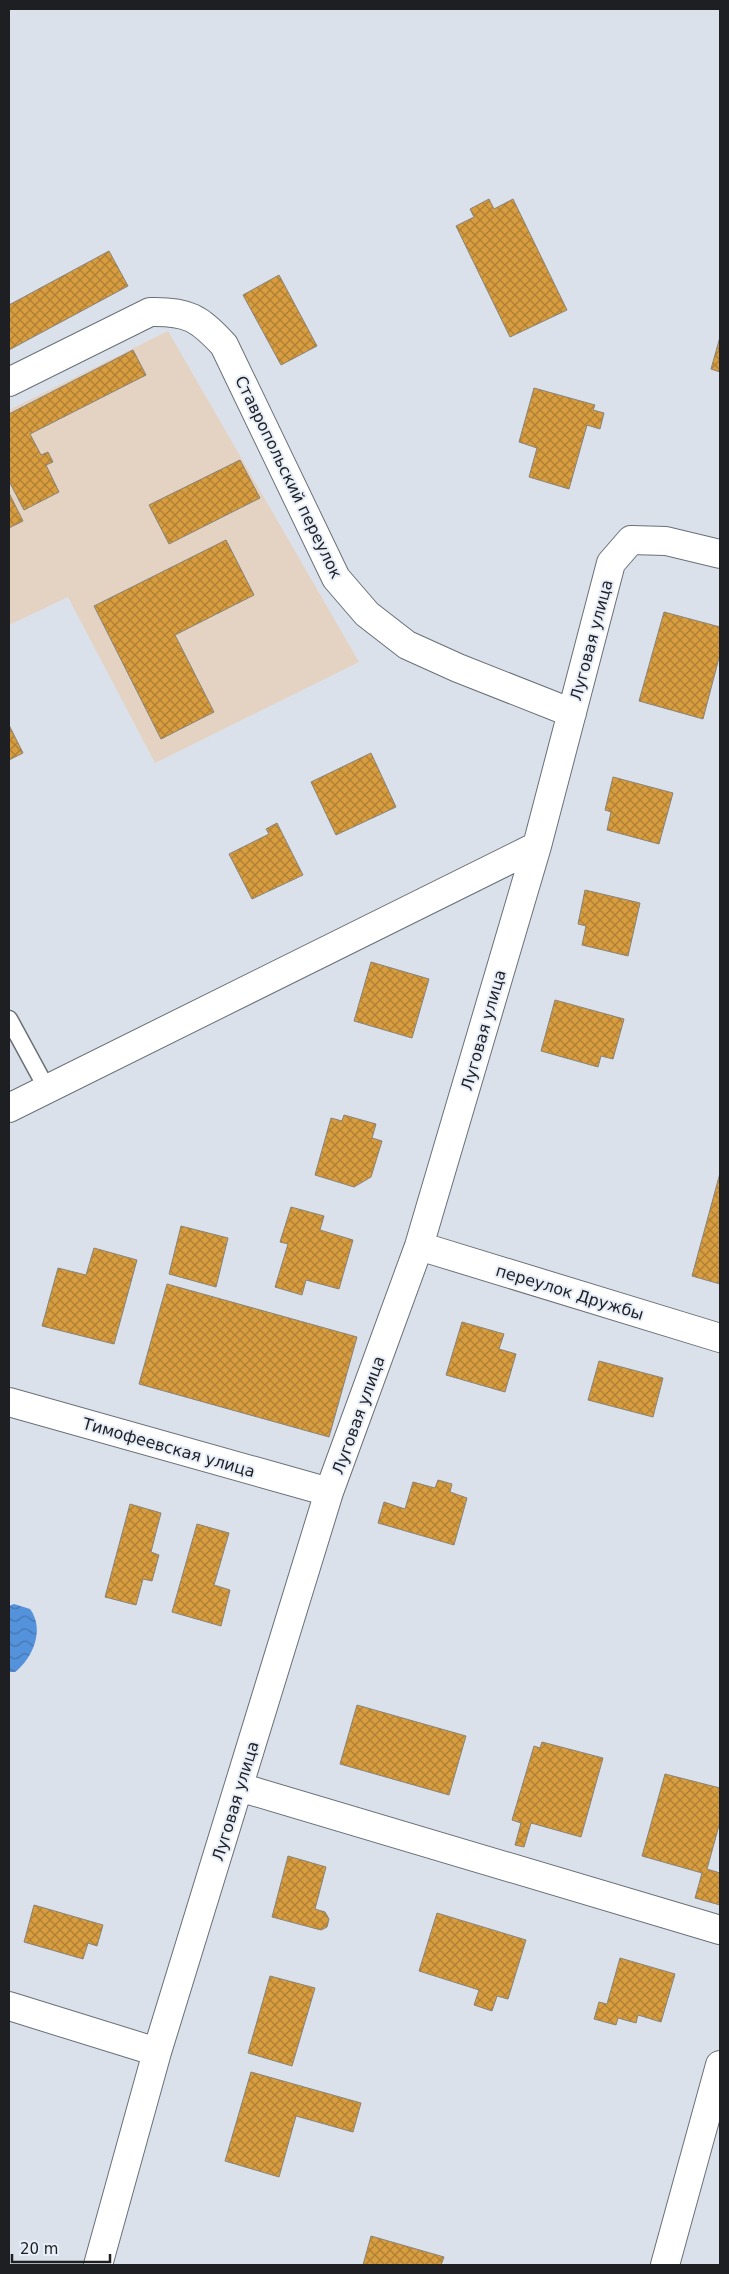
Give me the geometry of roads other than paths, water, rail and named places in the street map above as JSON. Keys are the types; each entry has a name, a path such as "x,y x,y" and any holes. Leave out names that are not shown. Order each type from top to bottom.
{"street":[{"name":"Ставропольский переулок","path":"9,382 150,312 176,312 204,324 224,345 336,578 367,614 407,645 458,668 572,713"},
{"name":"Луговая улица","path":"98,2265 157,2052 329,1492 419,1246 537,846 611,563 631,540 666,541 720,554"},
{"path":"9,1108 537,846"},
{"name":"переулок Дружбы","path":"419,1246 720,1338"},
{"name":"Тимофеевская улица","path":"9,1402 329,1492"},
{"path":"239,1787 720,1930"},
{"path":"9,2006 157,2052"},
{"path":"665,2265 715,2106 720,2065"}],"lane":[{"path":"9,1019 47,1089"}],"water":[{"path":"14,1604 30,1609 37,1625 37,1634 32,1651 27,1659 15,1672 9,1672 9,1606"}]}
